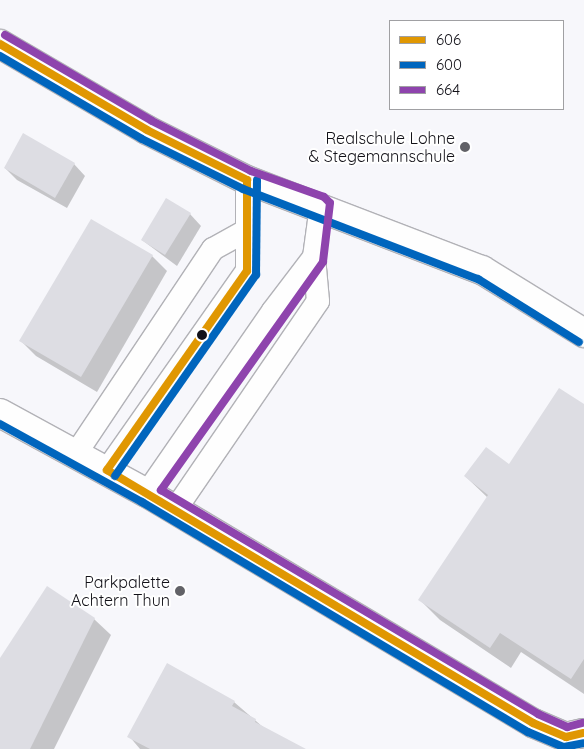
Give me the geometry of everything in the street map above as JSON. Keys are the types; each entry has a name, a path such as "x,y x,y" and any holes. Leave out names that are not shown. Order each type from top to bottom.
{"street":[{"path":"0,44 147,130 247,180 322,206 482,270 584,332"},
{"path":"0,413 74,455 147,493 533,723 566,737 584,733"}],"lane":[{"path":"106,470 246,272 247,180"},
{"path":"175,510 318,301 314,257 322,206"},
{"path":"74,455 213,249 245,231"},
{"path":"147,493 314,257"}],"building":[{"path":"23,133 75,163 55,198 4,168"},
{"path":"166,198 191,213 165,255 141,240"},
{"path":"91,219 153,255 81,377 19,341"},
{"path":"559,388 584,404 584,659 571,679 500,633 490,648 418,600 488,495 464,476 486,447 509,464"},
{"path":"47,586 95,618 30,749 0,749 0,658"},
{"path":"167,663 235,701 232,706 256,719 255,722 306,749 150,749 127,737"}],"transit line":[{"name":"664","path":"5,35 152,121 251,171 324,197 330,203 323,262 161,490 538,714 567,727 582,723"},
{"name":"606","path":"0,44 147,130 247,180"},
{"name":"600","path":"0,56 142,139 243,189 478,279 579,342"},
{"name":"606","path":"107,470 247,271 247,180"},
{"name":"600","path":"115,476 256,275 257,180"},
{"name":"600","path":"0,424 142,502 528,732 564,747 584,743"},
{"name":"606","path":"107,470 533,723 566,737 584,733"}],"place":[{"name":"Realschule Lohne & Stegemannschule","path":"465,147"},
{"name":"Parkpalette Achtern Thun","path":"180,591"}]}
